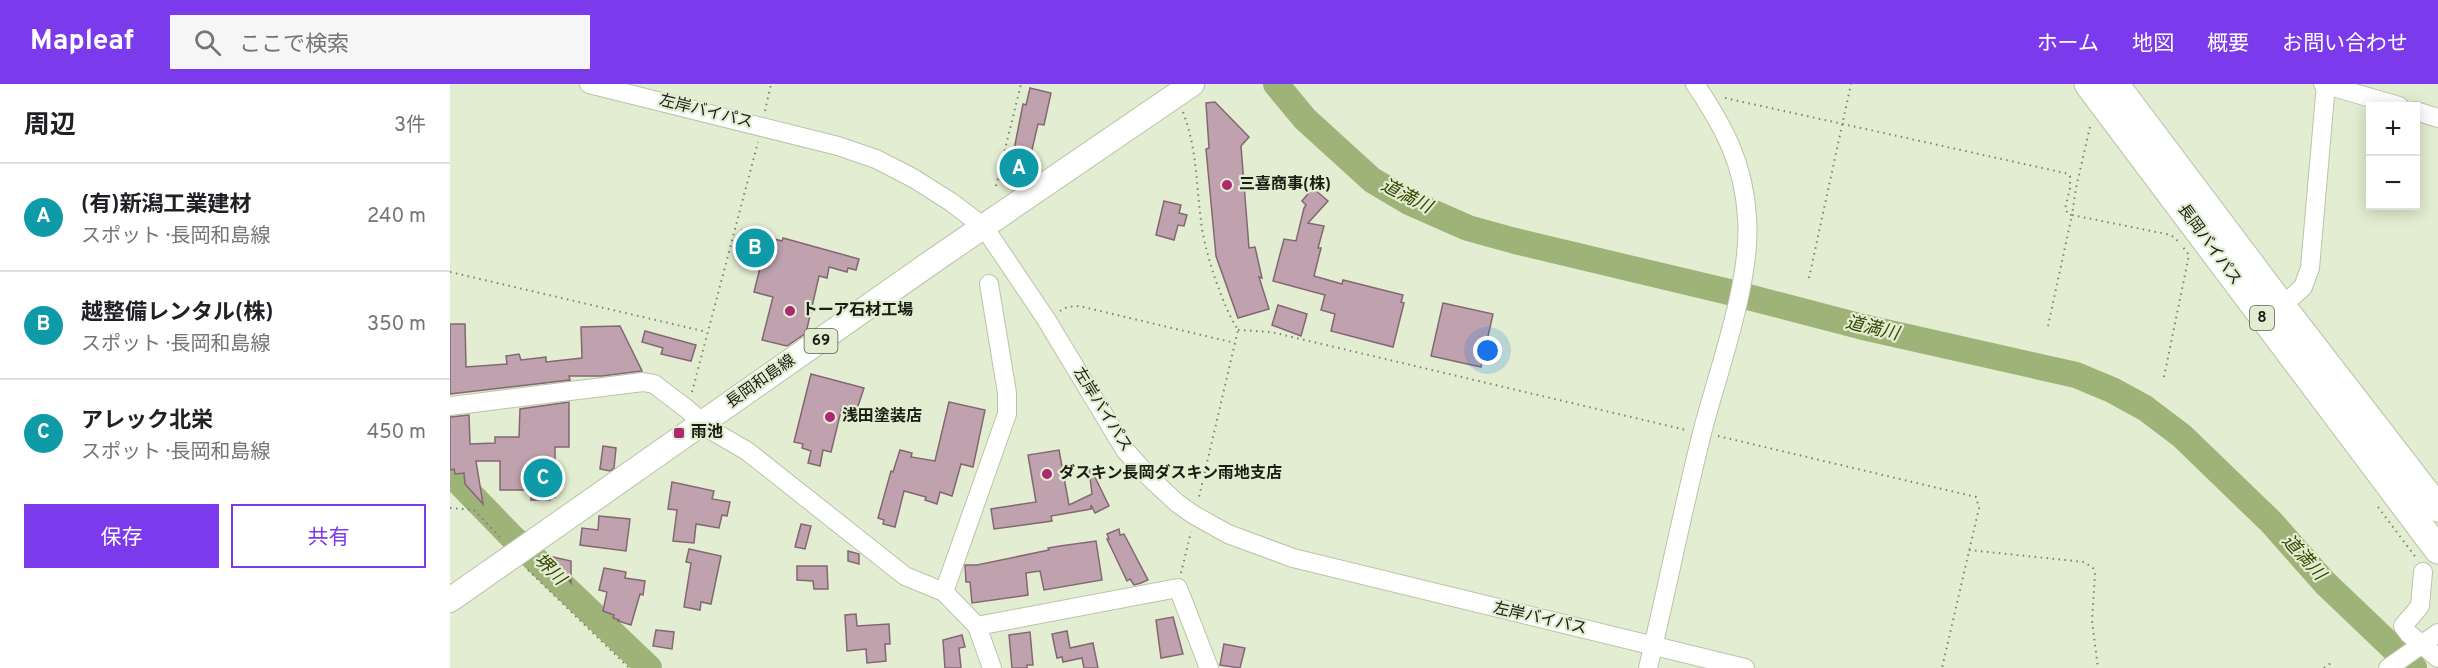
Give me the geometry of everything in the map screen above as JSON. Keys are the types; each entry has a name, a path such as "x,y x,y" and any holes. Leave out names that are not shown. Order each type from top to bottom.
{"highway":[{"name":"長岡バイパス","path":"2088,84 2438,550"},
{"name":"長岡バイパス","path":"2115,84 2438,508"}],"main road":[{"name":"長岡和島線","path":"450,600 623,478 695,417 984,227 1184,90"}],"street":[{"name":"左岸バイパス","path":"589,84 838,146 876,159 951,202 984,227 1046,319 1125,450 1177,502 1194,515 1228,534 1293,558 1745,668"},
{"path":"2282,306 2303,287 2310,268 2325,84 2386,102"},
{"path":"1648,668 1702,432 1742,277 1748,219 1739,167 1719,118 1698,89"},
{"path":"2420,113 2438,118"},
{"path":"944,592 1007,414 1007,393 989,284"},
{"path":"450,406 643,382 654,384 695,417 747,451 905,576 944,592 977,626 992,668"},
{"path":"2410,471 2438,493"},
{"path":"2423,573 2420,606 2403,626 2419,646 2438,658"},
{"path":"977,626 1178,588 1209,668"},
{"path":"2388,668 2438,633"}],"path":[{"path":"695,417 706,332 762,126 771,84"},
{"path":"996,186 1021,84"},
{"path":"1809,278 1851,84"},
{"path":"1698,89 2065,173 2070,176 2065,208 2069,215 2171,235 2189,255 2164,377"},
{"path":"1178,588 1238,330 1230,317 1207,249 1201,222 1194,144 1184,90"},
{"path":"2048,326 2090,127"},
{"path":"450,272 527,288 706,332"},
{"path":"1046,319 1067,307 1079,306 1235,343"},
{"path":"1238,330 1271,332 1688,431 1702,432 1976,496 1979,508 1942,668"},
{"path":"2378,507 2420,562 2423,573"},
{"path":"450,508 474,510 494,529 515,556 629,668"},
{"path":"1969,550 2084,562 2092,568 2095,574 2092,621 2098,668"},
{"path":"2324,668 2331,663"}],"building":[{"path":"1030,88 1051,93 1044,125 1038,124 1026,175 1010,170 1023,104 1026,105"},
{"name":"三喜商事(株)","path":"1215,102 1249,137 1241,146 1249,248 1255,247 1262,278 1259,277 1269,309 1238,318 1216,256 1206,149 1209,148 1206,103"},
{"path":"1313,188 1328,201 1308,223 1324,226 1314,276 1342,284 1343,280 1403,295 1401,302 1404,303 1393,347 1331,331 1335,314 1321,310 1325,295 1273,281 1284,239 1296,241 1306,205 1302,201"},
{"path":"1164,201 1181,205 1179,213 1187,215 1184,226 1178,225 1174,240 1156,235"},
{"name":"トーア石材工場","path":"742,230 782,241 783,238 859,259 856,270 848,268 847,272 829,267 827,278 819,276 806,333 787,346 762,340 773,297 754,292 761,264 736,257"},
{"path":"1443,303 1493,314 1481,367 1431,356"},
{"path":"1278,305 1307,314 1301,336 1272,325"},
{"path":"450,324 465,324 466,367 507,364 506,356 519,354 521,360 546,357 546,362 582,358 581,327 620,326 642,371 602,376 569,376 570,380 450,394"},
{"path":"645,331 696,345 691,361 661,354 663,348 642,342"},
{"path":"811,374 864,388 856,412 842,407 831,452 823,450 820,466 808,463 811,451 802,448 803,444 794,442"},
{"path":"569,402 569,447 555,447 555,497 550,497 550,500 531,500 531,490 500,490 500,461 476,461 483,504 465,484 464,473 455,474 454,469 450,470 450,417 469,415 470,444 495,443 495,437 519,437 520,409"},
{"path":"949,402 985,410 973,467 961,464 952,496 940,492 937,504 925,500 926,497 904,491 895,527 883,524 884,520 878,518 891,471 893,472 900,450 912,453 911,457 935,461"},
{"path":"603,446 616,448 614,468 610,471 600,469"},
{"path":"1059,450 1069,505 1092,494 1089,469 1091,469 1109,506 1095,513 1091,505 1091,509 1051,516 1052,521 994,529 991,509 1036,502 1028,455"},
{"path":"672,482 714,491 712,499 730,502 727,516 722,515 719,528 696,524 694,543 673,541 677,510 668,509"},
{"path":"599,516 630,519 626,551 580,545 582,528 598,530"},
{"path":"801,524 811,526 805,549 795,547"},
{"path":"1119,529 1120,535 1124,534 1148,580 1134,585 1130,579 1127,581 1107,539 1109,539 1107,534"},
{"path":"1096,541 1102,580 1044,590 1040,571 1026,573 1028,595 972,603 970,582 966,582 965,565 977,565 1049,550 1048,548"},
{"path":"689,549 721,556 711,604 701,602 700,610 684,607 691,563 686,562"},
{"path":"848,551 859,554 859,564 848,561"},
{"path":"553,557 571,561 571,583"},
{"path":"797,566 827,566 828,589 814,589 813,581 797,580"},
{"path":"604,568 626,572 625,578 645,581 643,595 640,594 631,625 618,621 613,618 614,615 603,611 607,592 599,590"},
{"path":"856,614 857,626 889,624 890,644 885,644 886,661 867,663 866,649 847,651 845,615"},
{"path":"1173,617 1183,654 1161,658 1156,620"},
{"path":"656,630 674,632 672,649 653,646"},
{"path":"1067,631 1070,648 1093,643 1098,668 1084,668 1082,658 1063,662 1062,657 1057,658 1052,634"},
{"path":"1030,632 1033,665 1027,665 1027,668 1012,668 1009,635"},
{"path":"962,635 965,647 959,648 961,668 945,668 943,640"},
{"path":"1224,644 1245,648 1240,668 1220,665"}],"waterway":[{"name":"道満川","path":"1276,84 1305,119 1372,180 1409,202 1468,228 1863,327 2076,375 2112,390 2145,408 2182,436 2271,522 2325,583 2414,668"},
{"name":"堺川","path":"450,473 513,538 649,668"}],"place":[{"name":"(有)新潟工業建材","path":"1019,168"},
{"name":"三喜商事(株)","path":"1227,185"},
{"name":"越整備レンタル(株)","path":"755,248"},
{"name":"トーア石材工場","path":"790,311"},
{"name":"浅田塗装店","path":"830,417"},
{"name":"雨池","path":"679,433"},
{"name":"ダスキン長岡ダスキン雨地支店","path":"1047,474"},
{"name":"アレック北栄","path":"543,478"}]}
